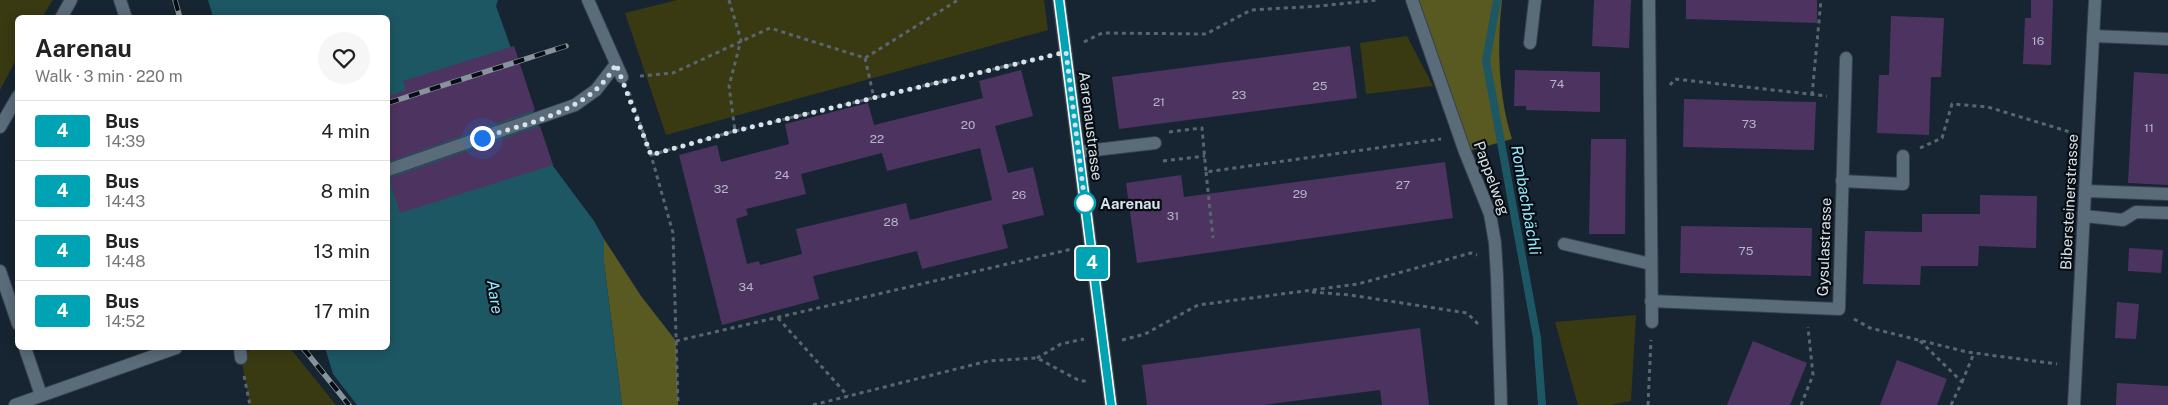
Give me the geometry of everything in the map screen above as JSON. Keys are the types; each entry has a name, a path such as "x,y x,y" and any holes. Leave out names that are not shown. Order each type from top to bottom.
{"street":[{"path":"63,15 71,0"},
{"path":"120,0 125,15"},
{"path":"588,0 622,78"},
{"name":"Aarenaustrasse","path":"1059,0 1111,405"},
{"name":"Pappelweg","path":"1412,0 1459,136 1490,214 1495,244 1501,405"},
{"path":"1530,43 1535,0"},
{"path":"1649,0 1648,96 1652,322"},
{"name":"Bibersteinerstrasse","path":"2074,405 2095,0"},
{"path":"2093,36 2168,38"},
{"name":"Gysulastrasse","path":"1651,301 1839,309 1846,58"},
{"path":"390,169 575,106 596,90 616,64"},
{"path":"0,127 15,101"},
{"path":"1078,152 1159,137"},
{"path":"1842,181 1903,184 1903,156"},
{"path":"2086,191 2168,194"},
{"path":"2084,216 2123,220 2136,212 2168,213"},
{"path":"1564,244 1651,264"},
{"path":"0,271 15,315"},
{"path":"27,350 41,396"},
{"path":"15,405 170,350"}],"path":[{"path":"729,0 741,40 729,86 735,131"},
{"path":"678,405 673,233 651,155 622,78 673,73 770,28 865,58 958,0"},
{"path":"651,155 735,131 1066,52 1102,33 1206,34 1251,10 1377,0"},
{"path":"1812,95 1821,0"},
{"path":"865,58 874,98"},
{"path":"1648,96 1662,96 1674,79 1845,98"},
{"path":"1903,156 1942,138 1952,104 1988,108 2088,137"},
{"path":"1159,137 1202,128 1213,238"},
{"path":"1206,172 1459,136"},
{"path":"676,341 1090,245"},
{"path":"813,405 988,361 1037,358 1061,344 1101,332 1119,341 1145,334 1198,305 1358,284 1471,253 1495,260"},
{"path":"1305,291 1350,295 1467,313 1498,343"},
{"path":"1801,405 1814,376 1805,307"},
{"path":"1839,309 1870,328 1974,353 2052,363"},
{"path":"778,318 848,396"},
{"path":"1648,405 1652,322"},
{"path":"1920,340 1962,382"},
{"path":"241,353 250,405"},
{"path":"1952,405 1974,353"},
{"path":"1037,358 1080,381 1108,381"}],"shaded area":[{"path":"0,0 53,0 43,15 15,15 15,62 0,90"},
{"path":"677,0 1044,0 1048,30 666,135 625,13"},
{"path":"1412,0 1502,0 1499,35 1501,87 1512,139 1465,152"},
{"path":"1407,36 1433,86 1366,94 1360,43"},
{"path":"604,239 641,296 676,341 678,405 622,405 604,263"},
{"path":"1636,315 1631,401 1610,405 1578,405 1555,322"},
{"path":"250,350 292,350 336,405 250,405 241,358"}],"water":[{"name":"Aare","path":"208,0 498,0 496,6 553,166 594,221 604,239 604,263 622,405 357,405 333,374 326,350 390,350 390,15 212,15"}],"building":[{"path":"1594,0 1631,0 1629,48 1592,46"},
{"path":"1686,0 1817,0 1817,23 1686,19"},
{"path":"2031,0 2053,0 2051,65 2023,64 2025,18 2031,18"},
{"path":"1891,16 1944,18 1941,77 1931,77 1929,135 1877,133 1879,75 1889,75"},
{"path":"514,46 535,110 390,161 390,95 406,90 403,81"},
{"path":"1350,46 1357,98 1119,129 1112,77"},
{"path":"1021,70 1033,116 995,126 1008,173 1033,167 1044,215 1002,225 1008,248 922,269 917,251 813,276 819,299 722,325 679,155 717,145 721,162 789,144 785,124 868,103 874,125 983,98 979,81","holes":["980,148 992,200 910,220 906,203 796,229 802,254 760,265 759,261 747,264 736,219 748,215 746,209 806,194 801,174 882,153 887,171"]},
{"path":"1515,70 1600,72 1600,112 1526,110 1526,106 1514,106"},
{"path":"2134,72 2168,74 2168,185 2128,183"},
{"path":"1684,99 1816,102 1814,150 1683,147"},
{"path":"540,126 553,165 400,213 390,178"},
{"path":"1591,139 1626,139 1625,234 1589,234"},
{"path":"1445,162 1453,218 1137,263 1126,183 1181,175 1184,197"},
{"path":"1980,195 2037,196 2036,248 1979,246 1978,266 1921,266 1920,285 1863,284 1865,231 1922,232 1922,214 1980,214"},
{"path":"1681,226 1812,228 1811,276 1680,273"},
{"path":"2129,248 2163,250 2161,273 2128,271"},
{"path":"2117,302 2139,304 2136,339 2115,338"},
{"path":"1420,328 1429,405 1382,405 1380,390 1263,405 1147,405 1142,365"},
{"path":"1753,341 1807,363 1790,405 1727,405"},
{"path":"1897,360 1947,379 1937,405 1880,405"},
{"path":"2117,383 2168,386 2168,405 2116,405"}],"waterway":[{"name":"Rombachbächli","path":"1497,0 1486,61 1537,338 1542,405"}],"railway":[{"path":"175,0 179,15"},
{"path":"390,102 566,46"},
{"path":"305,350 349,405"}],"bus line":[{"name":"4","path":"1059,0 1111,405"}],"place":[{"name":"Aarenau","path":"1085,203"}],"route":[{"path":"482,138 575,106 596,90 613,71 616,64 628,90 651,155 735,131 1066,52 1085,203"}]}
